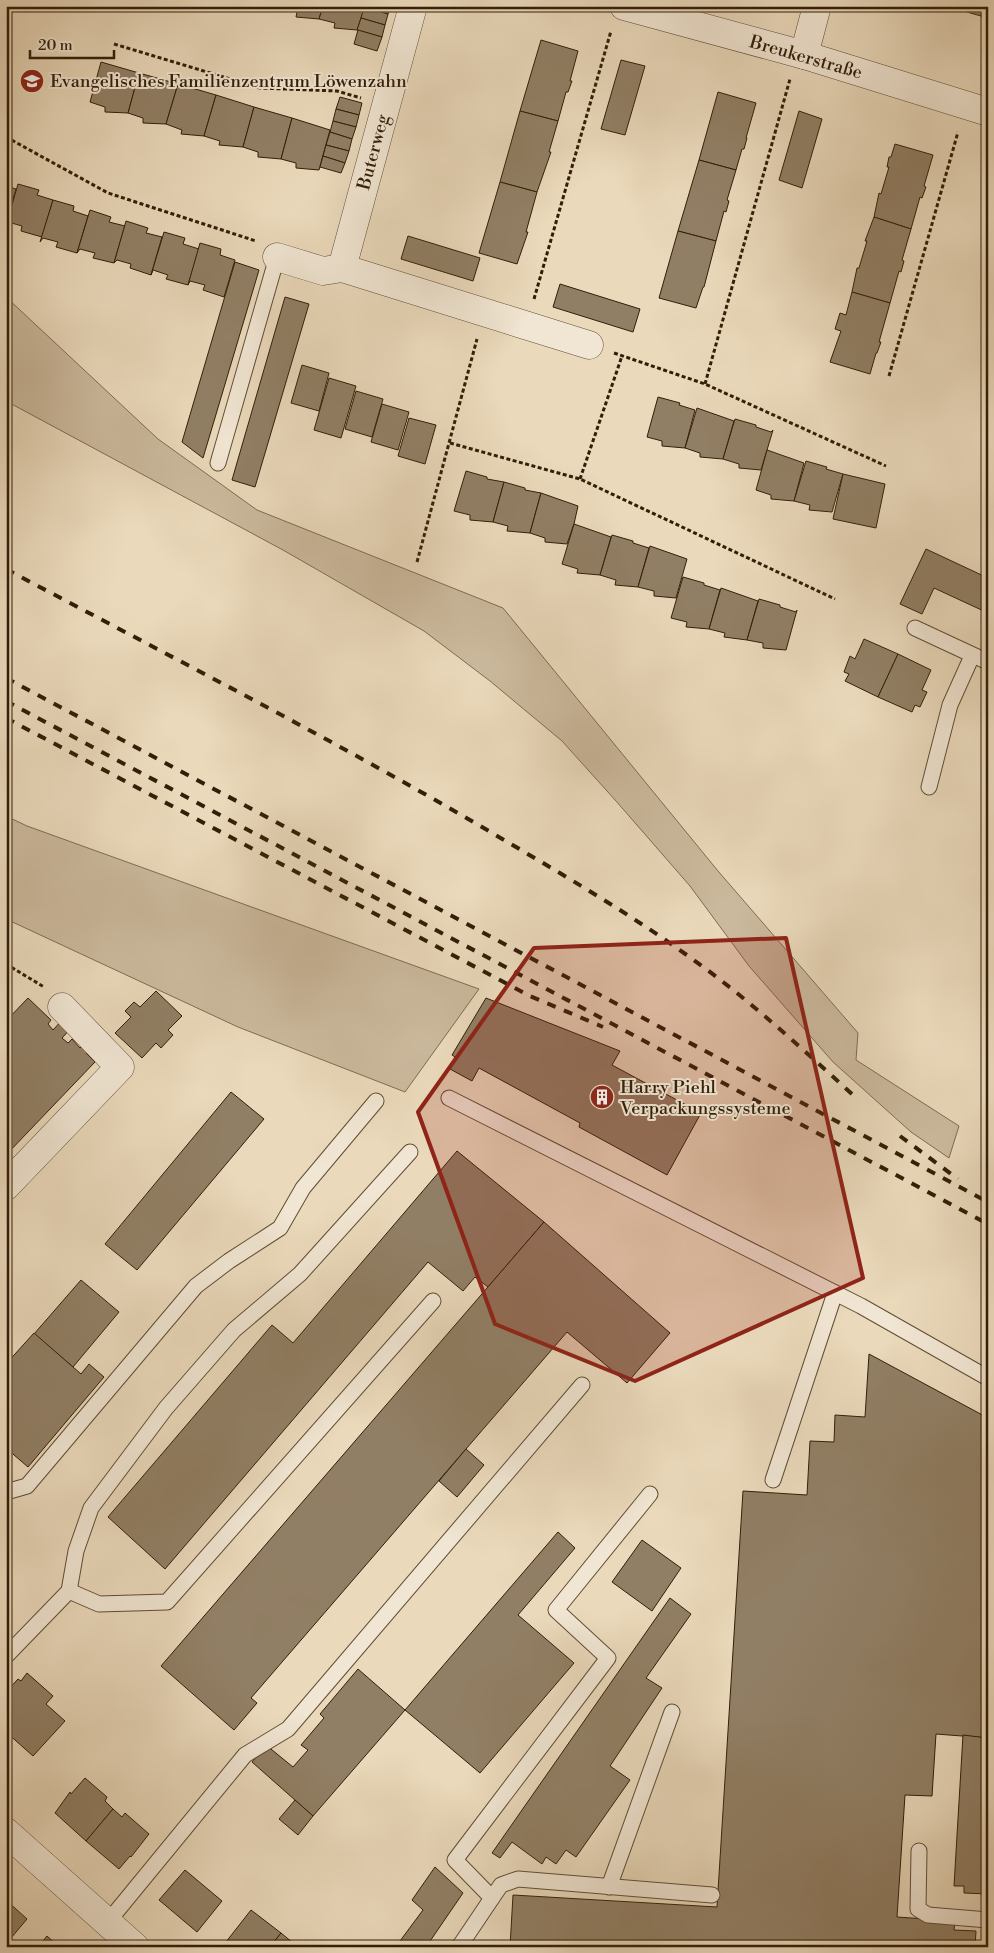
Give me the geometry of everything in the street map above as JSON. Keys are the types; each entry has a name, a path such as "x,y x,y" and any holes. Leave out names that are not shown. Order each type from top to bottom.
{"street":[{"name":"Buterweg","path":"342,268 413,6"},
{"path":"801,54 817,6"},
{"name":"Breukerstraße","path":"618,16 801,54 977,108"},
{"path":"277,257 323,271 342,268 589,345"},
{"path":"6,1186 120,1067 62,1007"},
{"path":"6,1832 135,1947"}],"lane":[{"path":"218,463 277,257"},
{"path":"915,628 988,662"},
{"path":"929,787 950,705 972,656"},
{"path":"449,1098 861,1306 988,1378"},
{"path":"6,1492 27,1486 196,1286 229,1261 280,1228 303,1188 376,1101"},
{"path":"6,1656 69,1591 76,1551 91,1508 166,1408 234,1330 300,1274 410,1152"},
{"path":"773,1480 835,1293"},
{"path":"69,1591 98,1604 167,1602 433,1301"},
{"path":"107,1923 245,1755 288,1729 582,1384"},
{"path":"492,1898 456,1860 608,1658 556,1610 650,1494"},
{"path":"609,1886 672,1712"},
{"path":"919,1851 918,1908 928,1915 988,1920"},
{"path":"459,1947 501,1885 518,1879 712,1895"}],"path":[{"path":"526,325 618,16"},
{"path":"114,44 260,88 338,91 386,105"},
{"path":"705,384 801,54"},
{"path":"889,376 977,108"},
{"path":"6,137 108,193 267,245 277,257"},
{"path":"417,562 484,312"},
{"path":"589,345 705,384 886,466"},
{"path":"580,479 622,356"},
{"path":"450,443 580,479 835,599"},
{"path":"6,964 47,989 62,1007"}],"highlighted area":[{"path":"786,938 863,1278 635,1381 495,1324 418,1112 534,948"}],"shaded area":[{"path":"6,297 158,439 257,510 503,608 718,871 858,1033 856,1060 959,1126 949,1158 911,1132 833,1062 749,966 690,886 562,741 490,681 424,631 283,550 6,401"},
{"path":"6,816 27,826 479,989 405,1092 238,1027 6,919"}],"building":[{"path":"282,6 323,6 319,19 296,17 297,12 282,8"},
{"path":"323,6 365,6 357,30 334,28 335,23 319,19"},
{"path":"365,6 391,6 388,14"},
{"path":"944,6 988,6 988,18 953,8"},
{"path":"364,7 388,14 385,25 361,18"},
{"path":"361,18 385,25 382,37 357,30"},
{"path":"358,30 382,37 377,51 354,44"},
{"path":"541,40 578,51 570,81 572,81 568,92 566,92 558,121 520,111"},
{"path":"621,60 645,66 625,135 601,129"},
{"path":"101,62 139,73 128,113 105,112 105,107 90,102"},
{"path":"139,73 178,84 166,124 143,123 143,118 128,113"},
{"path":"178,84 216,95 204,136 181,134 182,130 166,124"},
{"path":"718,92 756,103 744,149 742,149 736,170 699,160"},
{"path":"216,95 254,107 243,147 219,145 220,141 204,136"},
{"path":"340,97 362,103 359,115 336,109"},
{"path":"254,107 292,118 281,159 258,157 258,152 243,147"},
{"path":"336,109 359,115 356,127 333,121"},
{"path":"520,111 558,121 549,152 551,152 537,192 500,182"},
{"path":"799,111 822,119 802,188 779,180"},
{"path":"292,118 330,130 319,170 296,168 296,163 281,159"},
{"path":"333,121 356,127 352,139 330,132"},
{"path":"330,132 352,139 349,151 326,145"},
{"path":"895,144 933,155 924,186 926,187 922,198 920,197 911,229 874,217 879,193 881,194 889,167 887,167 889,157 891,157"},
{"path":"326,145 349,151 345,163 323,156"},
{"path":"323,156 345,163 341,173 320,167"},
{"path":"699,160 736,170 727,200 729,201 726,212 724,211 716,241 678,231"},
{"path":"500,182 537,192 526,232 528,232 517,264 479,253"},
{"path":"18,184 39,190 37,195 53,200 42,237 21,231 22,226 8,222 6,226"},
{"path":"6,186 16,189 6,222"},
{"path":"53,200 74,206 73,211 88,216 77,253 56,247 58,242 43,238 40,242"},
{"path":"90,210 111,217 109,222 125,226 114,263 93,258 95,253 80,249 77,253"},
{"path":"874,217 911,229 902,260 904,261 901,272 899,271 890,303 852,292 857,268 859,268 867,241 865,241"},
{"path":"126,221 148,228 146,233 162,237 151,275 130,268 131,264 117,260 114,263"},
{"path":"678,231 716,241 704,287 696,308 659,298"},
{"path":"164,232 185,238 183,244 199,249 188,285 166,279 168,275 153,270 151,275"},
{"path":"408,236 480,258 473,281 401,259"},
{"path":"200,243 221,249 220,255 235,260 224,297 203,290 205,285 190,281 188,285"},
{"path":"235,262 259,270 203,458 182,442"},
{"path":"560,284 640,309 633,332 553,307"},
{"path":"852,292 890,303 879,342 881,342 870,374 830,362 841,331 835,329 840,313 846,315"},
{"path":"285,297 309,304 255,487 232,480"},
{"path":"302,365 329,373 319,411 291,403"},
{"path":"329,378 356,386 341,438 314,430"},
{"path":"356,391 383,399 372,437 345,429"},
{"path":"658,397 680,403 679,405 695,410 685,448 662,446 662,441 647,437"},
{"path":"382,404 409,412 398,450 371,442"},
{"path":"697,408 734,421 723,459 700,457 700,453 685,448"},
{"path":"409,418 436,425 425,464 398,456"},
{"path":"735,419 771,432 773,430 761,470 739,468 739,464 723,459"},
{"path":"767,450 804,463 794,501 771,499 771,495 756,490"},
{"path":"806,461 843,474 832,512 809,510 810,505 794,501"},
{"path":"466,471 487,477 487,479 504,482 493,522 470,520 470,515 454,511"},
{"path":"843,474 885,484 876,528 833,519"},
{"path":"504,482 525,488 525,490 541,493 530,533 507,531 508,526 493,522"},
{"path":"541,493 578,506 567,544 545,542 545,538 530,533"},
{"path":"574,524 611,537 600,575 577,573 578,569 562,564"},
{"path":"612,535 649,548 638,587 615,585 616,580 600,575"},
{"path":"650,546 687,559 676,598 654,596 654,591 638,587"},
{"path":"926,549 988,578 988,613 934,588 922,614 900,604"},
{"path":"683,577 720,590 709,629 686,627 687,622 671,618"},
{"path":"721,588 758,601 747,640 724,637 725,633 709,629"},
{"path":"759,599 796,612 797,610 786,650 763,648 763,643 747,640"},
{"path":"864,639 898,654 878,697 845,681 849,674 844,672 850,656 855,659"},
{"path":"898,654 931,670 922,690 927,692 920,707 915,705 912,712 878,697"},
{"path":"156,991 182,1016 168,1030 173,1035 161,1048 156,1043 142,1058 115,1033 131,1017 125,1011 134,1002 140,1007"},
{"path":"28,998 51,1020 48,1024 53,1030 64,1018 73,1026 62,1038 68,1043 72,1039 80,1048 83,1044 89,1050 86,1053 95,1062 6,1155 6,1021"},
{"name":"Harry Piehl Verpackungssysteme","path":"486,998 620,1051 612,1065 701,1113 667,1175 579,1127 580,1123 479,1068 472,1081 450,1069 455,1057 452,1055"},
{"path":"231,1092 264,1119 137,1270 105,1244"},
{"path":"457,1151 544,1222 488,1287 475,1277 463,1291 428,1262 165,1569 108,1517 272,1325 293,1343"},
{"path":"544,1222 670,1333 627,1383 567,1332 251,1698 257,1703 234,1730 161,1666"},
{"path":"81,1280 119,1312 73,1367 34,1334"},
{"path":"34,1333 81,1374 89,1364 104,1377 28,1467 6,1448 6,1364"},
{"path":"869,1354 988,1418 988,1738 936,1734 932,1796 905,1795 897,1917 955,1921 954,1930 976,1931 975,1947 898,1945 898,1947 510,1947 513,1895 717,1907 743,1491 807,1495 810,1441 834,1442 835,1415 865,1417"},
{"path":"466,1449 484,1465 457,1497 439,1481"},
{"path":"558,1532 575,1548 518,1615 574,1663 480,1773 405,1710"},
{"path":"642,1540 681,1568 652,1611 612,1582"},
{"path":"670,1598 691,1614 646,1678 662,1688 610,1766 630,1780 576,1857 566,1850 556,1864 546,1857 542,1864 512,1842 500,1858 492,1853"},
{"path":"358,1669 405,1710 313,1816 252,1762 266,1745 293,1767 308,1750 301,1745 324,1718 320,1714"},
{"path":"27,1673 53,1696 46,1704 65,1721 33,1756 6,1732 6,1692 18,1679 21,1681"},
{"path":"963,1735 988,1738 988,1894 964,1893 964,1886 954,1886"},
{"path":"85,1778 107,1797 105,1801 113,1809 86,1841 55,1813 70,1792 71,1794"},
{"path":"295,1800 313,1816 298,1835 279,1819"},
{"path":"113,1809 122,1817 125,1813 149,1834 119,1869 86,1841"},
{"path":"435,1867 463,1893 426,1947 408,1947 400,1941 423,1910 412,1900"},
{"path":"185,1870 222,1901 197,1932 159,1900"},
{"path":"6,1900 27,1919 6,1944"},
{"path":"251,1910 281,1933 270,1947 222,1947"},
{"path":"281,1933 298,1947 270,1947"},
{"path":"47,1936 59,1947 38,1947"}],"railway":[{"path":"6,569 257,702 443,804 588,890 644,925 740,995 852,1094"},
{"path":"6,678 988,1202"},
{"path":"6,701 988,1224"},
{"path":"6,718 530,996 603,1027"},
{"path":"900,1136 958,1179"}],"place":[{"name":"Evangelisches Familienzentrum Löwenzahn","path":"32,81"},
{"name":"Harry Piehl Verpackungssysteme","path":"602,1097"}]}
